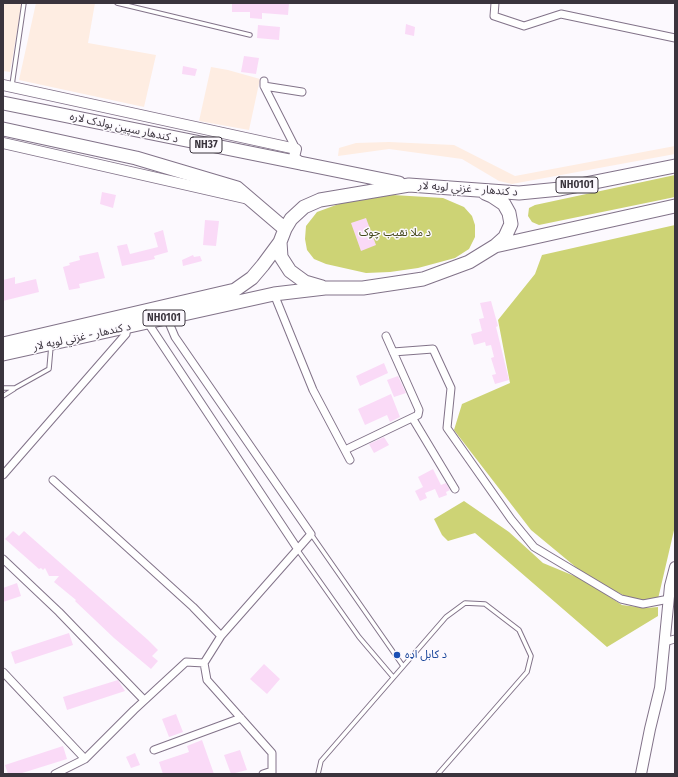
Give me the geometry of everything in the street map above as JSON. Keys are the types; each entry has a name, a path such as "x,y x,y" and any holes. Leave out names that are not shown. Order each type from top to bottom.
{"highway":[{"name":"د کندهار سپین بولدک لاره","path":"3,103 409,185"},
{"path":"3,129 136,158 238,188 285,229"},
{"name":"د کندهار - غزني لويه لار","path":"3,344 145,316 235,290 252,278 280,242 285,229 304,207 320,200 409,185 519,193 560,189 675,166"},
{"name":"NH0101","path":"477,190 492,196 504,204 509,213 511,224 505,237 495,246"},
{"name":"د کندهار - غزني لويه لار","path":"3,354 127,327 145,316 167,318 274,294 325,288 363,288 423,279 469,262 495,246 675,206"},
{"name":"د کندهار - غزني لويه لار","path":"280,242 281,257 290,271 305,282 325,288"}],"street":[{"path":"495,3 494,16 524,26 561,14 675,38"},
{"path":"302,92 264,83 296,149 294,157 303,164"},
{"path":"7,86 296,149"},
{"path":"3,144 250,199"},
{"path":"274,294 313,390 350,460"},
{"path":"145,316 297,548"},
{"path":"167,318 175,337 310,534 221,636 204,663 207,680 272,753 272,772 263,774"},
{"path":"3,475 126,334 127,327"},
{"path":"345,450 413,419 418,415 419,410 386,336"},
{"path":"393,352 433,349 451,388 447,428 511,519 534,547 622,599 643,604 669,599"},
{"path":"413,419 455,489"},
{"path":"54,480 193,607 221,636"},
{"path":"3,559 59,612 144,700"},
{"path":"641,774 660,688 669,599 675,567"},
{"path":"664,642 675,639"},
{"path":"55,774 85,759 144,700 186,662 204,663"},
{"path":"3,672 85,759"},
{"path":"154,750 241,718"}],"lane":[{"path":"7,86 24,3"},
{"path":"117,3 250,35"},
{"path":"3,396 49,369 51,343"},
{"path":"3,388 15,388"},
{"path":"310,534 403,666"},
{"path":"297,548 359,637 393,677"},
{"path":"318,774 321,761 446,617 465,603 485,604 518,630 531,656 527,672 438,774"}],"shaded area":[{"path":"3,3 22,3 10,72 3,71"},
{"path":"36,3 95,3 88,43 156,55 144,107 19,80"},
{"path":"211,67 260,79 249,130 199,121"},
{"path":"389,142 454,145 515,176 675,146 675,154 512,184 499,181 462,159 389,149 338,156 339,148 356,143"}],"green space":[{"path":"675,175 675,197 539,225 532,222 528,216 529,208 535,205"},
{"name":"د ملا نقيب چوک","path":"393,195 443,198 464,207 472,216 475,225 475,237 469,249 455,258 418,268 390,272 366,273 326,264 314,259 307,250 305,239 306,226 317,212 347,201"},
{"path":"675,225 675,526 658,599 637,602 589,578 531,530 454,430 462,404 510,383 498,320 535,274 542,255"},
{"path":"464,501 509,532 543,563 584,580 622,605 646,608 658,607 658,616 607,647 475,533 448,541 442,535 434,519"}],"building":[{"path":"232,3 289,3 288,15 262,13 262,19 250,18 250,12 232,12"},
{"path":"406,24 415,27 414,36 405,34"},
{"path":"258,25 280,27 279,40 257,38"},
{"path":"244,56 259,58 256,74 241,72"},
{"path":"183,66 197,69 195,76 182,74"},
{"path":"102,192 116,195 113,208 100,204"},
{"path":"366,218 376,245 361,251 351,223"},
{"path":"205,220 219,221 216,246 203,245"},
{"path":"163,230 168,252 154,256 155,259 122,266 117,246 127,244 130,254 158,247 154,233"},
{"path":"98,252 105,278 79,284 80,288 69,290 63,267 70,265 69,263 80,260 79,256"},
{"path":"193,255 194,257 200,256 202,261 183,266 182,260"},
{"path":"15,277 15,284 36,279 39,292 3,301 3,280"},
{"path":"491,301 498,326 496,327 509,380 495,384 492,375 496,374 491,358 494,357 491,345 486,346 485,342 474,345 471,334 482,331 479,319 484,318 480,303"},
{"path":"384,363 388,373 360,386 356,376"},
{"path":"398,376 406,393 394,397 387,380"},
{"path":"391,394 400,417 390,422 387,415 365,425 358,409"},
{"path":"384,437 389,445 374,453 369,444"},
{"path":"433,469 441,485 446,483 450,490 446,492 447,495 439,498 435,489 425,493 427,498 420,501 415,491 423,487 418,477"},
{"path":"13,531 19,536 24,531 158,650 152,656 158,661 151,669 114,638 75,601 76,600 54,582 59,576 49,576 45,568 43,570 41,568 39,569 5,539"},
{"path":"17,583 21,596 3,602 3,588"},
{"path":"69,633 73,645 15,664 11,652"},
{"path":"264,664 280,679 267,694 250,679"},
{"path":"118,680 125,691 67,710 63,697"},
{"path":"176,714 183,732 169,737 162,719"},
{"path":"202,740 214,774 163,774 159,762 189,752 187,746"},
{"path":"63,746 67,759 19,774 8,774 5,765"},
{"path":"240,750 247,770 231,774 224,755"},
{"path":"135,753 140,765 131,768 126,757"}],"place":[{"name":"د کابل اډه","path":"397,655"}]}
